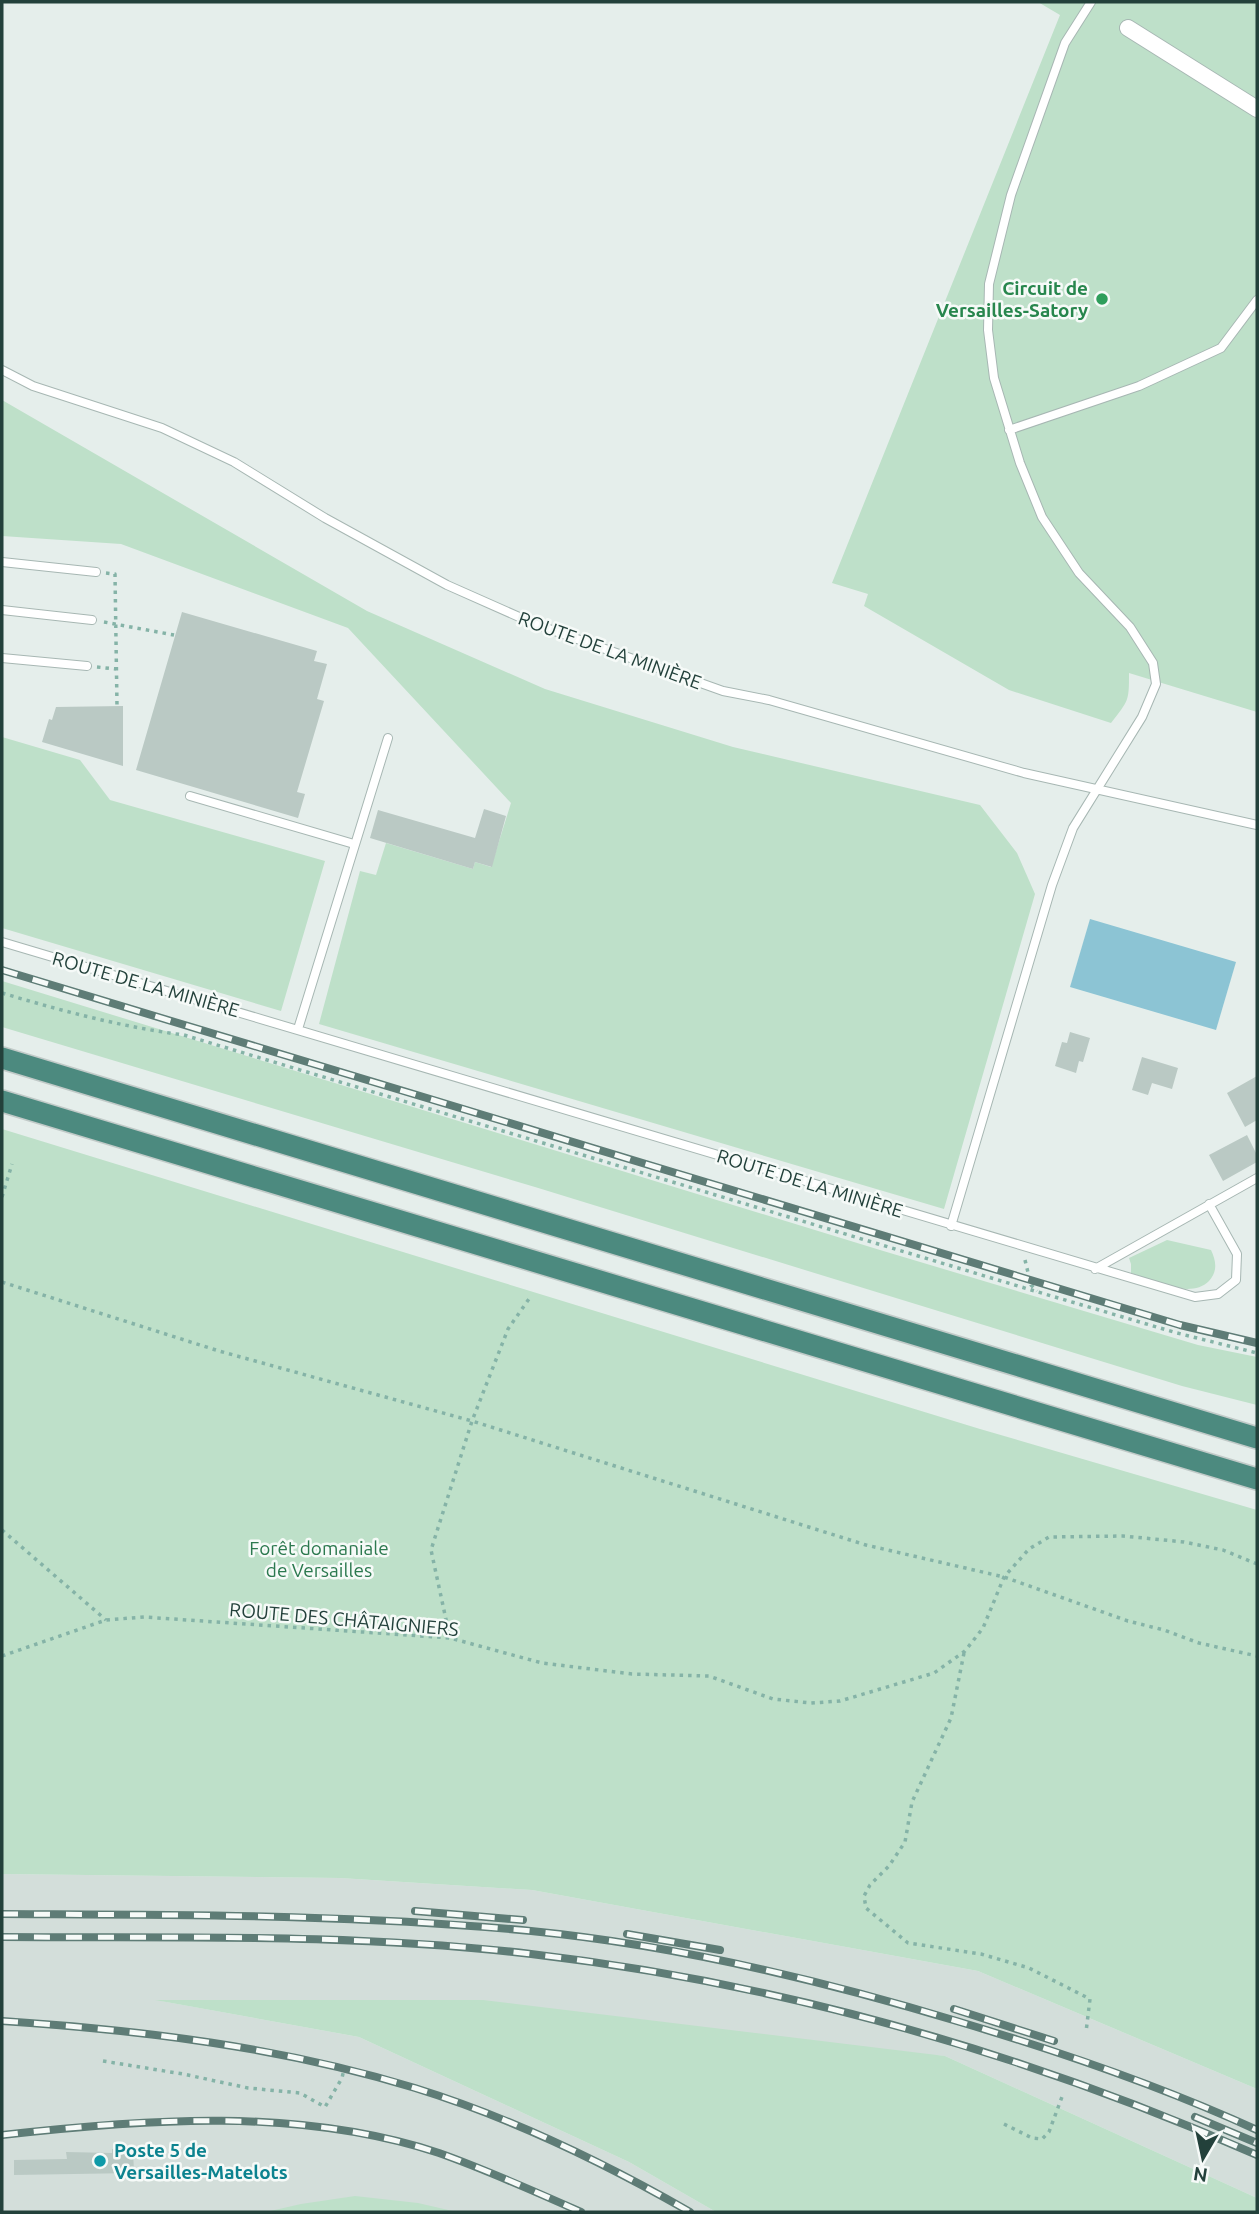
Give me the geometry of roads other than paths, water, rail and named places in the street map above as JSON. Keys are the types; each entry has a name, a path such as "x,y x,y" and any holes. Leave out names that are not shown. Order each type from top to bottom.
{"highway":[{"path":"2,1058 1257,1438"},
{"path":"2,1101 1257,1479"}],"street":[{"path":"1128,28 1257,109"}],"lane":[{"path":"951,1226 1052,884 1073,828 1142,717 1156,684 1153,663 1130,627 1079,573 1042,517 1020,463 993,378 988,330 989,285 1011,195 1065,43 1091,2"},
{"path":"1009,430 1139,386 1221,348 1257,300"},
{"name":"ROUTE DE LA MINIÈRE","path":"2,370 33,386 162,428 234,462 325,518 447,585 535,624 723,691 769,700 1024,773 1257,825"},
{"path":"2,562 96,572"},
{"path":"2,610 92,620"},
{"path":"2,658 88,666"},
{"path":"298,1029 388,738"},
{"path":"190,796 354,844"},
{"name":"ROUTE DE LA MINIÈRE","path":"2,942 1195,1297 1218,1294 1236,1280 1237,1255 1209,1204"},
{"path":"1095,1269 1257,1178"}],"water":[{"path":"1090,919 1236,962 1216,1030 1070,987"}],"railway":[{"path":"2,970 1180,1325 1257,1343"},
{"path":"415,1911 523,1920"},
{"path":"2,1914 266,1916 399,1921 531,1931 640,1945 801,1978 960,2022 1110,2071 1257,2130"},
{"path":"627,1934 720,1950"},
{"path":"2,1937 267,1938 465,1947 625,1967 718,1983 902,2027 992,2055 1082,2085 1257,2155"},
{"path":"954,2009 1054,2041"},
{"path":"2,2021 106,2029 210,2042 313,2062 415,2088 522,2127 624,2176 690,2212"},
{"path":"1195,2117 1257,2143"},
{"path":"2,2135 166,2122 277,2123 332,2129 386,2138 439,2153 581,2212"}],"place":[{"name":"Circuit de Versailles-Satory","path":"1102,299"},
{"name":"Poste 5 de Versailles-Matelots","path":"100,2161"}],"park label":[{"name":"Forêt domaniale de Versailles","path":"319,1559"}]}
